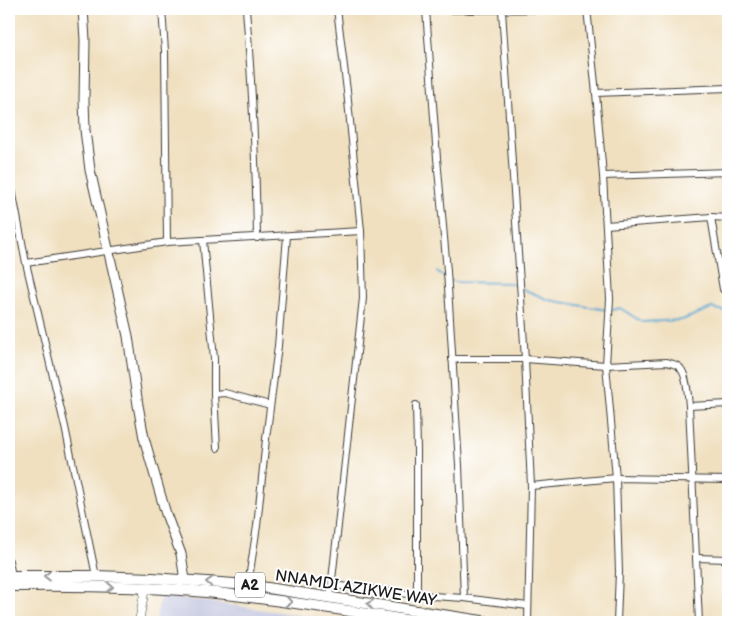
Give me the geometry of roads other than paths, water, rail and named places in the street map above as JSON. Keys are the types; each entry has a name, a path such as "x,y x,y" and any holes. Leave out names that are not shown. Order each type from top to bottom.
{"highway":[{"name":"NNAMDI AZIKWE WAY","path":"10,579 96,576 248,585 488,622"},
{"name":"NNAMDI AZIKWE WAY","path":"10,579 72,585 204,592 279,600 420,622"}],"main road":[{"path":"83,9 85,130 90,170 128,336 144,438 166,514 181,554 185,580"}],"street":[{"path":"162,9 165,51 167,242"},
{"path":"246,9 252,85 257,238"},
{"path":"330,598 363,298 361,231 337,9"},
{"path":"464,598 459,465 447,271 426,10 585,9 596,93 610,299 606,365 616,478 620,572 617,622"},
{"path":"502,10 525,359 530,486 528,622"},
{"path":"596,93 728,88"},
{"path":"603,176 728,172"},
{"path":"9,174 26,263 96,576"},
{"path":"711,218 723,289"},
{"path":"606,225 728,218"},
{"path":"26,263 167,242 361,231"},
{"path":"248,585 257,526 278,346 287,236"},
{"path":"204,240 214,359 217,448"},
{"path":"452,359 525,359 606,365 666,362 676,364 681,369 684,375 689,406 699,622"},
{"path":"214,394 225,393 270,405"},
{"path":"689,406 728,404"},
{"path":"416,405 418,450 417,595"},
{"path":"530,486 616,478 728,480"},
{"path":"696,558 728,560"},
{"path":"9,561 10,579"},
{"path":"332,585 528,606"},
{"path":"140,622 145,588"}],"waterway":[{"path":"437,271 445,278"},
{"path":"449,280 456,282 510,283 518,287"},
{"path":"523,289 549,300 607,310"},
{"path":"612,310 620,308 642,322 682,320 712,308 728,312"}]}
